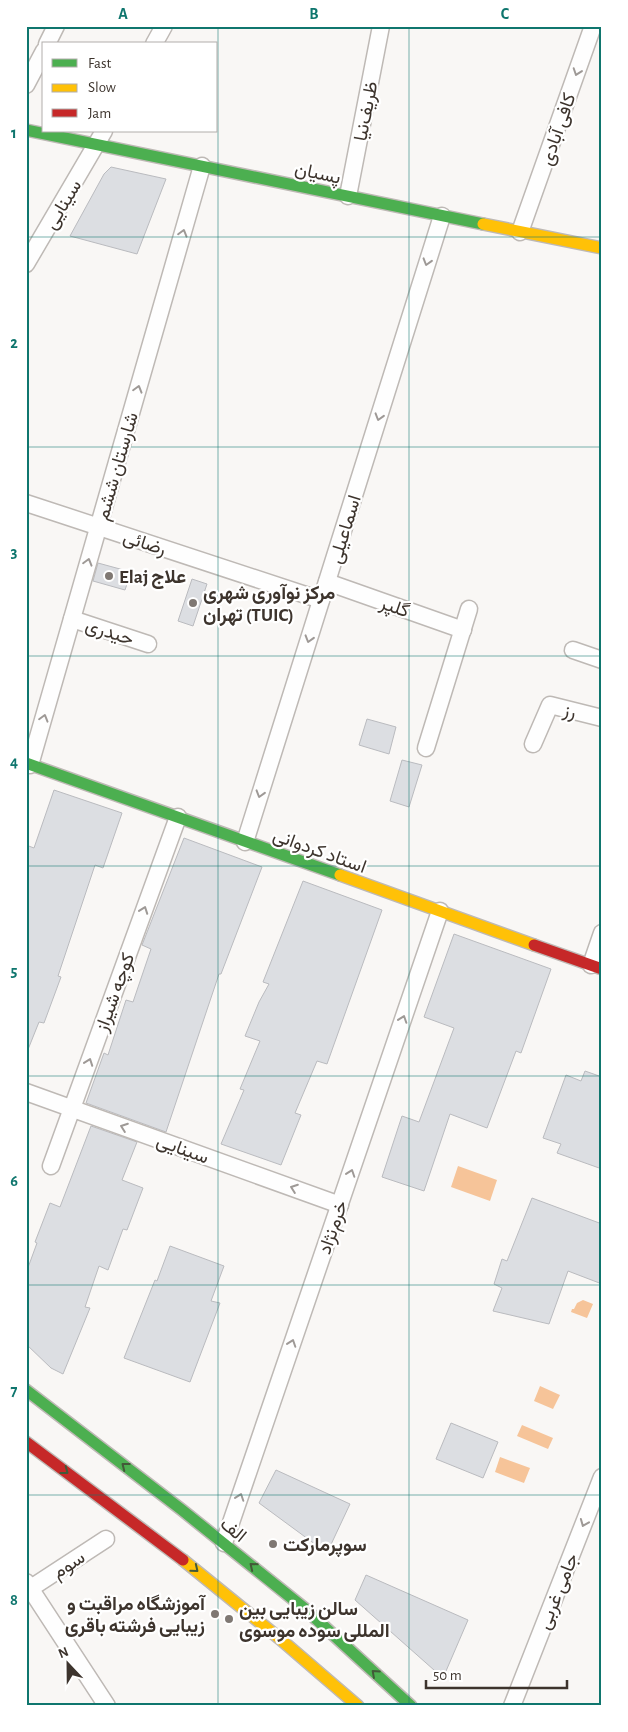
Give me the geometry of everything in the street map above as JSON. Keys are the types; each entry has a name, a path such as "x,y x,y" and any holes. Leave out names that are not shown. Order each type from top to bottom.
{"street":[{"path":"48,42 56,26"},
{"path":"155,42 164,26"},
{"name":"ظریف‌نیا","path":"348,196 381,26"},
{"name":"کافی آبادی","path":"520,232 593,26"},
{"path":"26,85 42,54"},
{"name":"پسیان","path":"26,130 42,132"},
{"name":"پسیان","path":"45,132 101,138 202,166 602,248"},
{"name":"سینایی","path":"26,264 101,138"},
{"name":"شارستان ششم","path":"28,764 72,619 202,166"},
{"name":"اسماعیلی","path":"246,842 442,216"},
{"name":"رضائی","path":"26,503 321,600"},
{"name":"گلپر","path":"327,582 464,630"},
{"path":"426,748 469,609"},
{"name":"حیدری","path":"72,619 148,644"},
{"path":"573,650 602,660"},
{"name":"رز","path":"533,744 550,705 602,718"},
{"name":"استاد کردوانی","path":"28,764 596,967"},
{"name":"کوچه شیراز","path":"51,1166 178,817"},
{"name":"خرم‌نژاد","path":"224,1543 440,911"},
{"path":"596,967 602,933"},
{"name":"سینایی","path":"26,1092 340,1205"},
{"name":"الف","path":"26,1390 224,1543 304,1608 411,1706"},
{"path":"26,1442 158,1540 279,1638 358,1706"},
{"name":"جامی غربی","path":"512,1706 602,1477"},
{"name":"سوم","path":"28,1585 106,1539"},
{"path":"28,1585 107,1706"}],"shaded area":[{"path":"458,1166 497,1180 490,1201 451,1187"},
{"path":"583,1300 593,1304 587,1318 571,1312 577,1303"},
{"path":"540,1386 560,1395 553,1409 534,1401"},
{"path":"522,1425 553,1438 548,1449 517,1436"},
{"path":"500,1457 530,1468 524,1483 495,1472"}],"building":[{"path":"111,167 166,179 137,254 70,236 104,174"},
{"name":"Elaj علاج","path":"98,563 131,572 125,590 93,581"},
{"name":"مرکز نوآوری شهری تهران (TUIC)","path":"192,579 207,584 193,626 178,621"},
{"path":"367,719 396,727 389,754 359,745"},
{"path":"402,760 422,765 409,807 390,801"},
{"path":"54,790 122,813 103,868 95,865 58,976 61,977 44,1023 39,1022 27,1052 26,845 34,848"},
{"path":"184,838 262,867 221,974 219,974 166,1132 86,1103 104,1053 108,1055 126,1000 133,1002 151,949 142,945"},
{"path":"303,881 382,910 327,1064 317,1061 295,1113 301,1115 281,1165 221,1144 244,1090 240,1089 260,1041 245,1036 259,1002 269,984 263,982"},
{"path":"454,934 551,969 521,1053 516,1051 487,1128 450,1114 424,1191 382,1177 402,1116 419,1122 454,1028 424,1017"},
{"path":"585,1071 602,1077 602,1169 557,1153 561,1144 543,1138 566,1075 581,1081"},
{"path":"91,1126 137,1142 122,1180 143,1188 127,1230 123,1229 108,1270 99,1266 85,1307 90,1308 63,1374 51,1368 26,1344 26,1273 37,1243 35,1242 50,1203 60,1207"},
{"path":"532,1198 602,1224 602,1284 568,1271 549,1324 493,1311 502,1288 494,1284 502,1259 507,1261"},
{"path":"170,1246 224,1266 211,1301 220,1303 190,1382 124,1358"},
{"path":"451,1423 498,1442 483,1478 436,1459"},
{"path":"276,1470 350,1504 327,1553 259,1503"},
{"path":"366,1575 468,1620 443,1678 355,1600"}],"traffic: fast":[{"path":"26,130 483,224"},
{"path":"26,763 340,875"},
{"path":"26,1390 182,1510 304,1608 411,1706"}],"traffic: slow":[{"path":"483,224 602,248"},
{"path":"340,875 534,945"},
{"path":"183,1560 279,1638 358,1706"}],"traffic: jam":[{"path":"534,945 602,969"},
{"path":"26,1442 183,1560"}],"place":[{"name":"Elaj علاج","path":"109,576"},
{"name":"مرکز نوآوری شهری تهران (TUIC)","path":"193,603"},
{"name":"سوپرمارکت","path":"273,1544"},
{"name":"آموزشگاه مراقبت و زیبایی فرشته باقری","path":"215,1614"},
{"name":"سالن زیبایی بین المللی سوده موسوی","path":"229,1619"}]}
